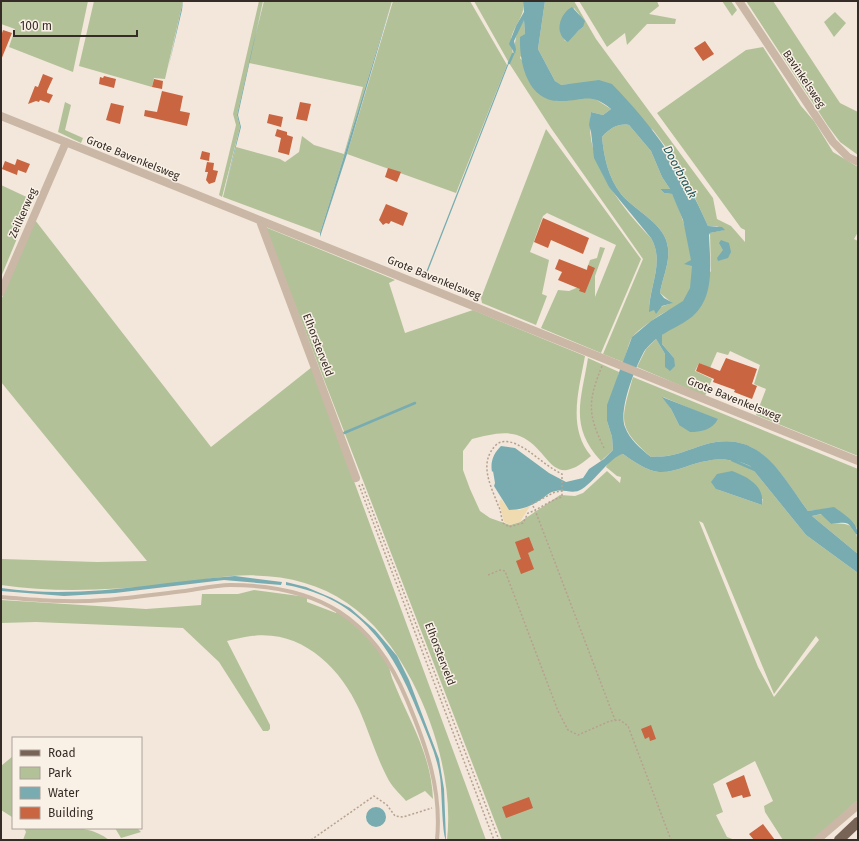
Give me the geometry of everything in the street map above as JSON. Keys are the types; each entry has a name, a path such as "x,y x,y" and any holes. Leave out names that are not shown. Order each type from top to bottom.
{"main road":[{"path":"839,840 858,822"}],"street":[{"name":"Bavinkelsweg","path":"739,1 833,142 848,157 858,162"},
{"name":"Grote Bavenkelsweg","path":"1,116 858,461"},
{"name":"Zeilkerweg","path":"1,292 66,142"},
{"name":"Elhorsterveld","path":"260,221 356,478"},
{"path":"817,840 858,805"}],"lane":[{"path":"1,597 34,600 102,600 229,585 277,589 317,599 337,609 353,620 367,634 390,664 423,738 434,780 438,806 437,840"}],"path":[{"path":"604,358 593,389 590,410 595,429 604,448"},
{"path":"506,441 516,444 552,469 562,474 562,492 562,497 528,513 523,523 509,527 503,523 486,470 488,457 498,443 506,441"},
{"name":"Elhorsterveld","path":"356,478 494,840"},
{"name":"Elhorsterveld","path":"356,478 363,485 499,840"},
{"path":"562,492 555,492 532,504 615,720"},
{"path":"488,575 500,570 505,571 558,711 568,730 578,734 610,720 620,720 628,726 672,840"},
{"path":"311,840 374,796 387,805 396,816 403,817 438,806"}],"green space":[{"path":"1,1 88,1 73,72 9,47 15,29 1,24"},
{"path":"94,1 183,1 165,79 154,78 152,87 79,66"},
{"path":"259,1 263,1 254,41 264,1 392,1 320,233 223,197 236,147 280,159 285,162 299,152 302,136 314,145 344,154 363,87 249,63 237,115 240,127 222,197 219,195 236,125 233,114"},
{"path":"393,1 470,1 507,65 456,193 347,154"},
{"path":"474,1 523,1 524,6 522,14 511,37 513,54 517,32 524,19 525,34 520,42 522,53 520,58 556,101 592,97 611,109 603,115 591,112 590,130 593,147 598,164 606,181 627,211 651,238 655,247 657,265 649,311 672,303 660,293 668,259 666,239 662,232 649,218 621,194 607,167 602,137 614,127 629,125 651,151 662,177 670,189 660,189 664,193 672,194 677,204 690,247 692,277 690,290 685,300 657,317 633,336 623,362 603,354 643,259 551,128 509,63"},
{"path":"545,1 574,1 596,39 713,198 717,219 731,226 745,242 745,230 741,228 657,113 746,50 763,47 801,106 814,121 833,152 858,167 858,232 854,239 858,241 858,456 756,415 766,389 754,384 760,365 730,351 728,355 717,352 710,368 699,363 695,371 712,379 705,396 637,367 646,349 656,339 665,354 665,367 674,358 662,344 662,335 711,271 710,233 724,230 717,226 708,226 690,187 668,150 653,130 574,84 560,85 555,81 538,49","holes":["574,8 579,14 583,27 565,41 560,32"]},
{"path":"579,1 657,1 659,6 649,14 676,19 675,24 647,24 627,45 625,33 607,47"},
{"path":"722,1 731,1 737,10 732,16"},
{"path":"746,1 773,1 840,103 858,112 858,155 840,142 828,126"},
{"path":"835,12 846,23 834,37 824,22"},
{"path":"65,102 71,105 65,130 83,138 81,143 58,132"},
{"path":"546,129 641,259 601,353 541,328 558,290 569,291 581,286 590,260 597,258 600,247 605,248 595,276 595,297 616,245 547,213 543,216 530,252 549,260 542,294 547,296 536,325 482,303 481,298"},
{"path":"1,185 33,200 1,277"},
{"path":"35,220 211,447 312,367 486,840 447,840 448,820 445,779 435,738 421,699 397,654 379,632 360,613 339,598 316,587 290,579 262,576 231,576 143,587 82,590 21,588 1,585 2,559 97,562 147,561 1,382 1,300"},
{"path":"265,227 395,280 389,283 405,333 473,310 585,356 578,395 577,421 579,433 591,456 578,466 568,470 560,469 553,466 533,445 524,438 518,435 505,433 472,439 463,451 463,470 470,489 480,511 490,518 510,525 520,522 560,495 575,496 583,493 607,471 620,483 621,477 617,476 606,467 611,460 623,454 645,468 659,472 671,471 712,460 729,460 750,466 806,535 858,573 858,800 813,840 783,840 765,812 764,806 773,801 755,761 713,784 723,812 716,815 727,837 735,840 502,840","holes":["716,489 763,499 762,505","699,521 703,523 774,694 816,636 819,640 774,697 758,667"]},
{"path":"588,358 619,372 607,421 612,437 613,450 601,461 584,436 581,424 581,400"},
{"path":"633,377 858,469 858,529 834,508 808,511 781,473 771,462 760,452 747,445 733,442 716,442 705,444 669,456 651,457 632,437 624,422 626,403","holes":["663,397 718,420 679,425"]},
{"path":"822,514 831,524 846,524 851,526 856,534 858,554 812,516"},
{"path":"254,590 307,597 307,602 336,613 337,610 364,633 376,646 387,662 398,693 418,736 428,766 433,799 425,791 406,801 396,790 383,769 359,709 351,694 330,666 317,654 302,645 269,635 242,637 227,641 270,725 270,729 268,731 263,731 219,662 183,628 36,622 1,623 1,600 146,609 201,605 202,594 238,594"},
{"path":"12,757 12,817 1,810 1,766"},
{"path":"24,829 83,829 100,834 109,840 23,840 26,832"},
{"path":"116,829 138,829 141,832 121,838"}],"sand":[{"path":"501,499 509,510 520,510 530,506 520,522 510,525 504,522 499,502"}],"water":[{"path":"183,1 182,10 168,69 181,10"},
{"path":"263,1 238,115 241,127 223,197 240,127 237,115"},
{"path":"392,1 347,154 320,237 320,233"},
{"path":"523,1 545,1 538,49 555,81 561,85 599,80 612,84 642,117 667,150 688,186 708,226 722,227 725,230 710,233 709,235 710,280 704,302 698,311 689,319 662,335 662,344 674,358 675,366 670,371 665,367 665,354 656,339 646,349 641,357 626,399 623,419 627,432 636,444 651,457 670,456 705,444 716,442 733,442 747,445 760,452 781,473 808,511 834,507 853,523 856,527 858,536 846,523 831,524 821,514 812,516 858,554 858,573 806,535 750,466 740,462 712,460 671,471 659,472 645,468 623,454 613,459 579,491 554,491 531,505 514,510 509,510 494,486 495,483 493,471 492,472 492,461 496,451 501,446 515,448 549,473 566,482 583,478 589,469 604,459 613,450 612,437 607,421 607,405 632,337 651,321 683,301 690,288 692,266 684,264 691,260 683,220 672,194 664,193 660,189 670,189 662,177 651,151 629,125 614,127 602,137 605,159 613,181 621,194 649,218 662,232 666,239 668,248 667,265 660,293 664,298 673,303 662,306 656,314 654,310 649,312 657,265 655,247 651,238 609,187 594,158 589,125 591,112 603,115 611,109 597,100 591,99 559,101 548,99 539,94 532,87 523,68 521,57 520,37 525,34 524,20 514,41 516,49 515,54 509,44 516,26 524,12"},
{"path":"572,7 585,21 583,27 568,42 561,34 560,24 564,14"},
{"path":"509,63 426,276 423,280 507,65"},
{"path":"721,240 729,243 731,252 728,258 718,261 717,258 723,250 719,243"},
{"path":"662,397 718,419 713,426 706,430 690,432 679,425 671,409"},
{"path":"732,471 749,479 758,487 761,493 762,505 716,489 711,482 717,474"},
{"path":"235,576 282,582 281,585 224,580 115,593 64,596 1,591 1,588 60,592 90,591"},
{"path":"286,582 306,587 332,598 350,608 375,630 397,656 409,680 439,759 444,789 446,840 439,769 429,739 399,670 372,631 355,615 335,602 313,592 286,585"},
{"path":"376,807 383,810 386,817 383,824 376,827 369,824 366,817 369,810"}],"building":[{"path":"3,30 12,33 1,60 1,36"},
{"path":"705,41 714,54 703,61 694,48"},
{"path":"43,74 53,78 47,91 47,93 53,95 49,103 40,100 39,102 36,101 28,104 35,86 38,87"},
{"path":"104,76 116,79 114,88 99,84 100,77 103,78"},
{"path":"154,79 163,81 162,89 152,87"},
{"path":"162,91 183,96 180,111 190,113 187,126 144,116 145,110 157,112"},
{"path":"300,102 311,104 307,121 296,119"},
{"path":"111,103 124,106 120,124 106,120"},
{"path":"269,114 283,117 281,127 267,123"},
{"path":"277,129 287,132 287,135 293,137 289,155 278,152 281,138 275,136"},
{"path":"202,151 210,153 209,161 200,159"},
{"path":"17,159 30,164 26,173 18,170 17,175 2,169 5,161 15,165"},
{"path":"207,162 214,163 213,170 218,171 215,182 209,184 206,180 208,172 205,172"},
{"path":"388,168 401,172 397,182 385,177"},
{"path":"386,204 408,213 403,226 391,221 389,224 386,223 383,225 379,220"},
{"path":"543,218 589,238 583,254 551,240 548,248 534,242"},
{"path":"559,259 587,270 588,265 595,268 585,293 579,291 580,289 558,280 562,272 555,269"},
{"path":"726,358 757,369 752,384 757,386 752,399 734,392 735,390 713,382 714,379 696,371 699,363 720,371"},
{"path":"529,537 534,550 528,553 534,569 521,574 516,561 521,559 515,542"},
{"path":"651,725 656,739 650,741 649,737 645,739 641,729"},
{"path":"744,775 751,796 743,798 742,795 732,798 726,783"},
{"path":"529,797 533,808 506,818 502,807"},
{"path":"763,824 775,840 754,840 749,834"}],"waterway":[{"path":"509,63 513,54"},
{"path":"344,433 415,403"},
{"name":"Doorbraak","path":"732,460 755,470"}]}
